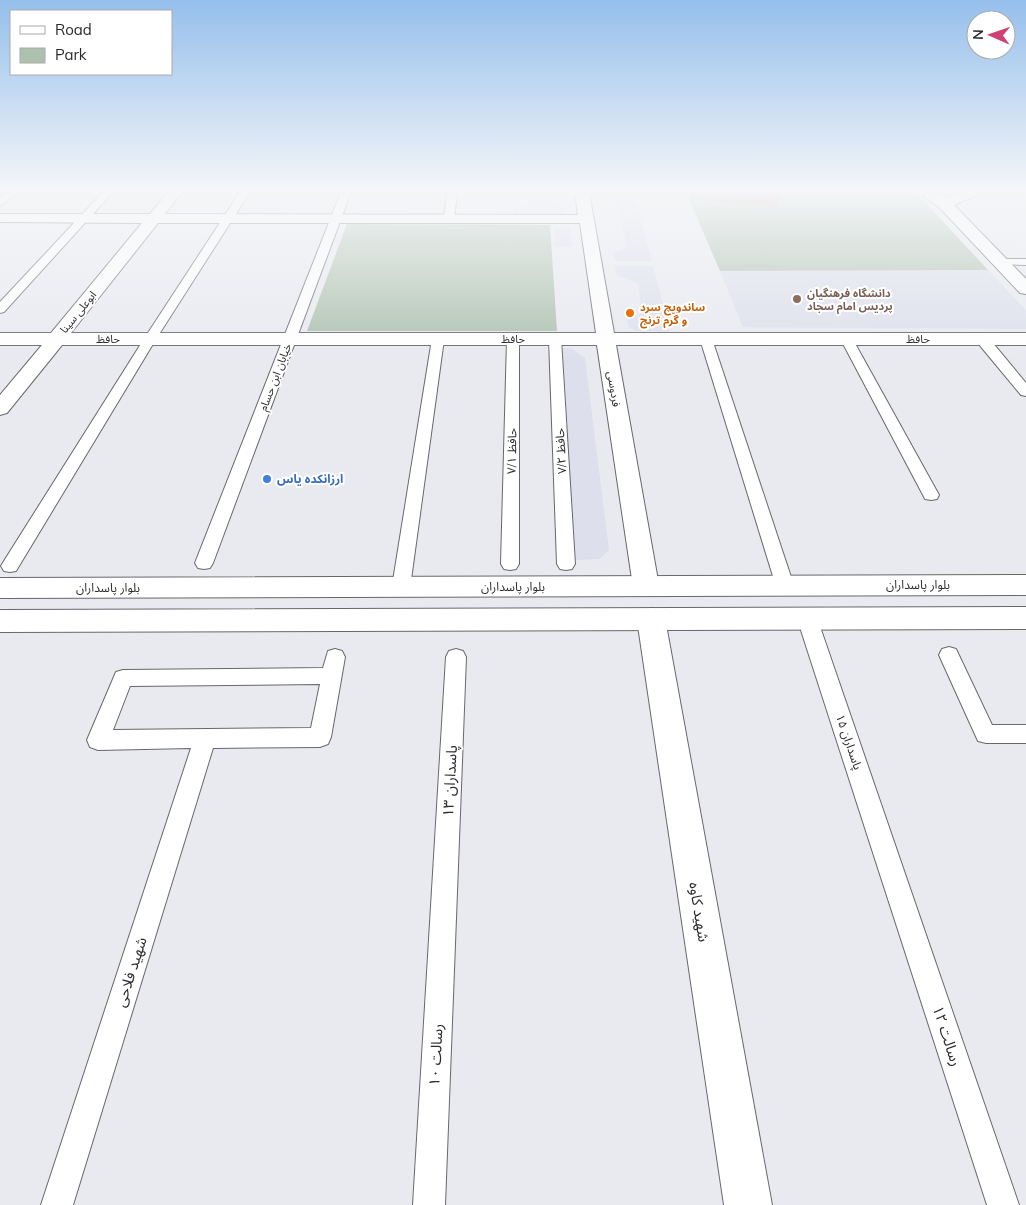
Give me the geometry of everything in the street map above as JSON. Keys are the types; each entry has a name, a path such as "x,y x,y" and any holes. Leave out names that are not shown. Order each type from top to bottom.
{"street":[{"path":"0,309 56,248"},
{"name":"ابوعلی سینا","path":"0,409 129,248"},
{"path":"5,577 150,339 209,248"},
{"name":"خیابان ابن حسام","path":"204,563 325,248"},
{"name":"فردوسی","path":"592,248 649,603"},
{"path":"988,248 1026,289"},
{"path":"1001,262 1026,262"},
{"path":"846,338 931,495"},
{"name":"حافظ","path":"0,339 1026,338"},
{"path":"401,587 438,339"},
{"name":"حافظ ۷/۱","path":"510,564 513,339"},
{"name":"حافظ ۷/۲","path":"555,339 566,564"},
{"path":"706,339 738,435 784,586"},
{"path":"982,339 1026,392"},
{"name":"بلوار پاسداران","path":"5,577 401,587 649,603 807,618 1026,618"},
{"name":"بلوار پاسداران","path":"0,621 649,603 784,586 1026,585"},
{"name":"شهید کاوه","path":"649,603 748,1205"},
{"name":"پاسداران ۱۵","path":"807,618 890,866"},
{"path":"949,655 986,734 1026,734"},
{"name":"پاسداران ۱۳","path":"444,906 456,657"},
{"path":"333,666 320,737 205,739 98,740 123,678 333,666"},
{"name":"شهید فلاحی","path":"57,1205 205,739"},
{"name":"رسالت ۱۲","path":"890,866 1003,1205"},
{"name":"رسالت ۱۰","path":"428,1205 444,906"}],"shaded area":[{"path":"625,248 648,248 652,261 615,261 613,254"},
{"path":"615,266 653,266 670,332 636,331 629,327 627,321 642,312 638,283 616,275"},
{"path":"988,270 1026,310 1026,329 743,327 720,271"},
{"path":"558,348 571,348 585,358 609,550 600,559 577,560 571,555"}],"green space":[{"path":"338,248 552,248 557,331 307,331"},
{"path":"710,248 968,248 988,270 720,271"}],"place":[{"name":"دانشگاه فرهنگیان پردیس امام سجاد","path":"797,299"},
{"name":"ساندویچ سرد و گرم ترنج","path":"630,313"},
{"name":"ارزانکده یاس","path":"267,479"}]}
